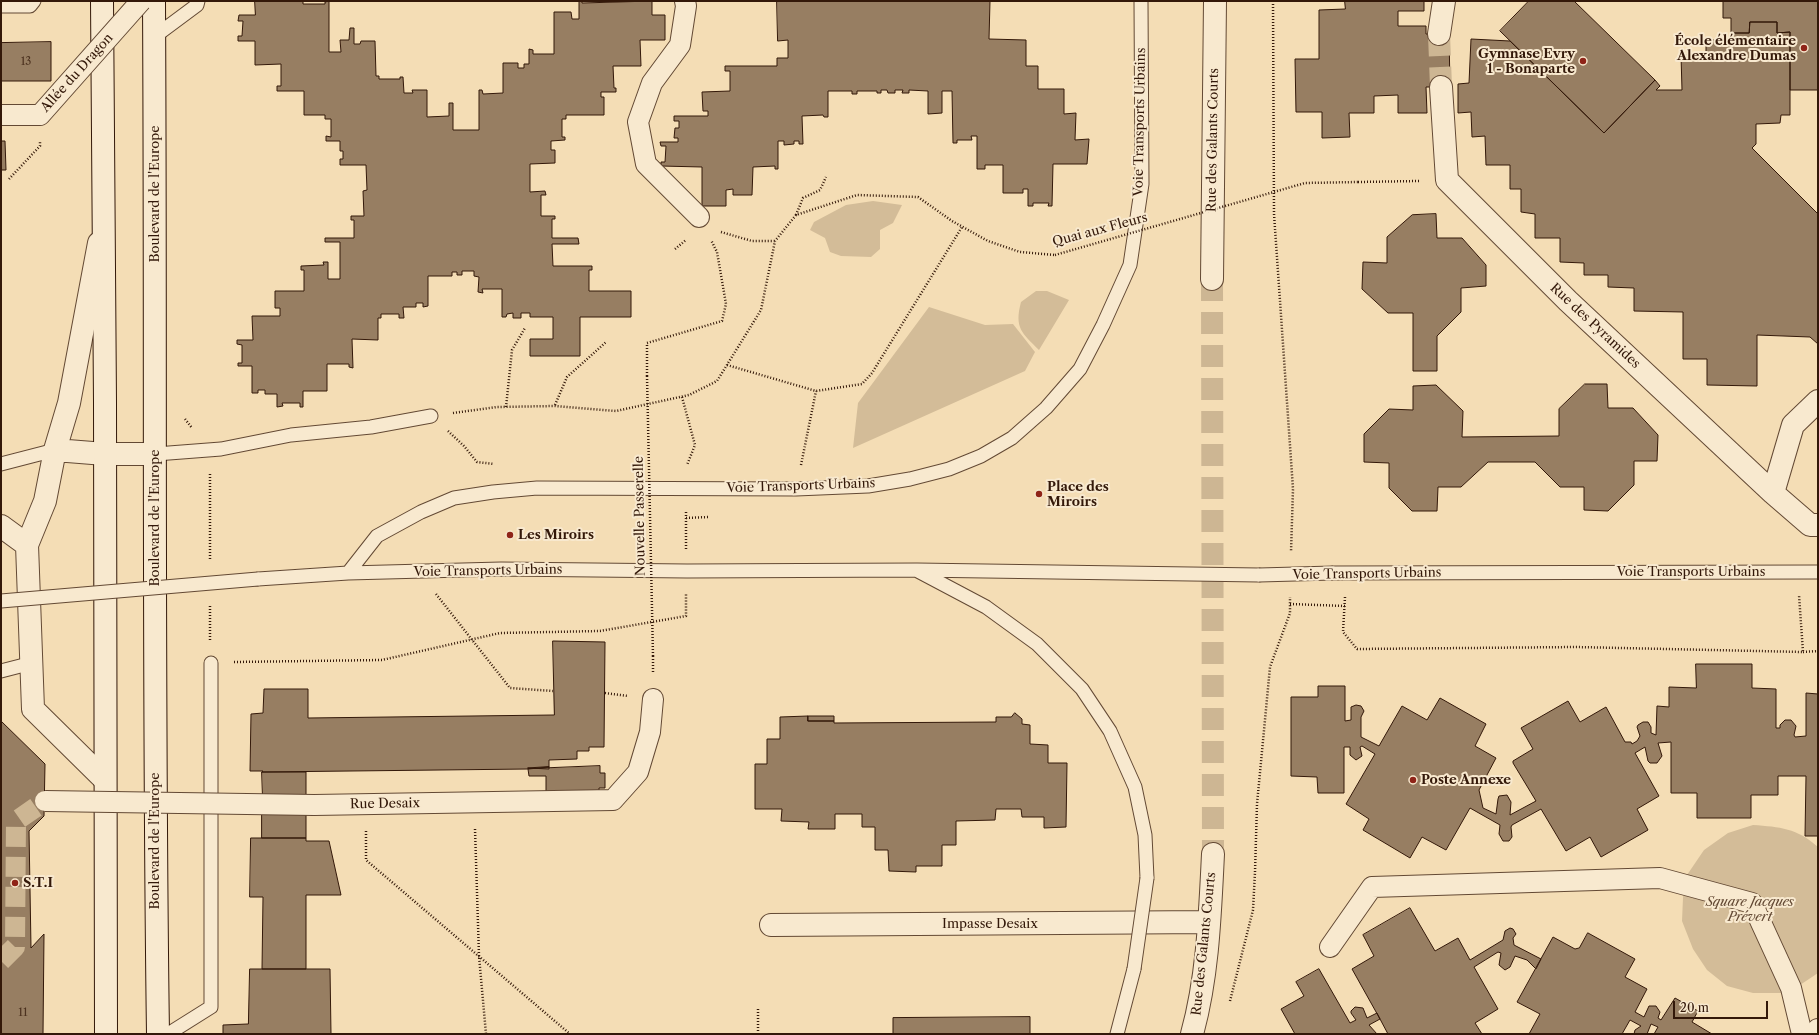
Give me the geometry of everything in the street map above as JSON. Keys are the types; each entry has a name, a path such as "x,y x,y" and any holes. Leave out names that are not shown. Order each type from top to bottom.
{"street":[{"path":"102,1 102,223 105,454 106,1034"},
{"name":"Allée du Dragon","path":"1,115 40,115 141,1"},
{"name":"Boulevard de l'Europe","path":"154,1 156,454 155,829 158,1034"},
{"path":"685,1 686,6 680,45 652,83 638,122 646,164 699,217"},
{"name":"Rue des Galants Courts","path":"1212,279 1215,1"},
{"path":"1439,34 1444,1"},
{"path":"1440,87 1447,180"},
{"name":"Rue des Pyramides","path":"1447,180 1568,301 1774,493 1810,525 1818,525"},
{"path":"102,223 69,403 55,450 45,501 27,545 33,709 105,780"},
{"path":"1774,493 1793,425 1818,401"},
{"path":"55,450 105,454 156,454"},
{"path":"1,526 27,545"},
{"name":"Rue Desaix","path":"45,801 366,804 614,800 638,772 650,732 653,699"},
{"name":"Rue des Galants Courts","path":"1192,1034 1199,1010 1209,922 1213,854"},
{"path":"1330,947 1372,887 1660,878 1752,903 1791,988 1802,1034"},
{"name":"Impasse Desaix","path":"771,925 1209,922"},
{"path":"1814,1034 1818,1030"}],"lane":[{"path":"1,6 30,6 34,1"},
{"path":"154,37 197,5 198,1"},
{"name":"Voie Transports Urbains","path":"348,573 377,536 421,512 454,498 493,492 537,488 796,489 868,486 910,479 949,469 981,456 1012,438 1046,408 1080,369 1103,325 1130,265 1142,184 1141,1"},
{"path":"156,454 210,450 291,435 372,427 431,416"},
{"path":"1,464 55,450"},
{"name":"Voie Transports Urbains","path":"1,602 258,579 348,573 501,569 687,572 917,570 1259,575 1333,573 1818,572"},
{"name":"Voie Transports Urbains","path":"917,570 986,607 1037,644 1082,688 1110,731 1135,787 1145,835 1147,878 1134,969 1117,1034"},
{"path":"1,671 32,663"},
{"path":"168,1034 210,1007 211,663"}],"path":[{"path":"1273,1 1274,214 1293,489 1291,558"},
{"path":"9,179 40,146"},
{"path":"431,416 506,407 555,406 616,411 689,395 717,381 761,310 776,241 796,216 803,198 820,190 826,176"},
{"name":"Quai aux Fleurs","path":"796,216 857,195 918,197 962,227 988,241 1020,252 1055,255 1305,183 1447,180"},
{"path":"699,217 720,231 742,238 752,241 776,241"},
{"name":"Nouvelle Passerelle","path":"652,656 647,343 722,321 726,304 718,252 699,217"},
{"path":"727,365 816,391 862,384 872,373 962,227"},
{"path":"506,407 512,350 525,328"},
{"path":"555,406 567,377 606,342"},
{"path":"800,469 816,391"},
{"path":"682,397 695,445 686,468 694,468"},
{"path":"431,416 464,446 477,462 494,464"},
{"path":"185,419 210,450 210,561"},
{"path":"210,601 211,663 382,660 500,633 600,631 686,616 686,488"},
{"path":"686,518 708,517"},
{"path":"418,572 510,688 553,691"},
{"path":"1797,573 1803,652"},
{"path":"1346,574 1343,632 1357,649 1576,647 1803,652 1818,651"},
{"path":"1229,1002 1253,910 1257,804 1270,667 1290,613 1290,596"},
{"path":"1290,604 1345,606"},
{"path":"366,804 366,860 570,1034"},
{"path":"475,825 479,956 486,1034"},
{"path":"758,1009 758,1034"}],"green space":[{"path":"873,201 902,205 893,223 880,230 880,249 871,257 841,256 830,252 825,238 810,230 814,222 846,205"},
{"path":"1036,291 1047,291 1069,300 1039,350 1024,334 1018,318 1021,302"},
{"path":"929,307 985,325 1013,324 1035,352 1025,371 853,448 858,403"},
{"name":"Square Jacques Prévert","path":"1753,825 1780,828 1795,832 1818,847 1818,973 1788,993 1753,993 1727,986 1707,970 1693,949 1682,921 1683,898 1687,875 1704,850 1728,833"}],"building":[{"path":"255,1 303,1 303,4 325,4 325,2 329,1 329,52 341,52 340,40 349,40 350,28 354,28 354,44 360,44 361,41 375,41 376,76 379,76 379,79 400,79 400,77 403,77 404,93 413,93 412,90 427,90 427,117 449,116 449,103 453,103 453,130 479,130 479,90 482,90 483,94 503,93 503,63 518,63 518,68 524,68 524,64 529,64 529,49 533,50 533,54 554,54 554,12 571,12 572,19 579,19 579,1 582,1 582,3 652,1 652,15 665,15 665,40 640,40 641,66 613,66 614,88 616,88 616,92 601,92 601,97 604,97 604,115 566,115 566,119 562,119 562,137 565,137 565,140 551,141 551,150 555,150 555,163 530,164 530,192 545,191 546,195 541,195 541,216 555,216 555,219 552,219 552,238 578,238 579,244 552,244 553,266 592,266 592,270 589,270 589,291 631,291 631,317 580,317 580,356 530,356 530,339 553,339 553,317 530,317 530,313 521,313 521,318 513,318 513,313 507,314 506,317 502,317 502,289 482,289 483,293 478,292 479,277 474,276 474,271 462,271 462,275 457,275 457,272 452,272 452,276 428,276 428,306 423,307 423,303 416,303 416,307 403,307 404,318 399,318 399,314 381,314 381,318 378,318 378,340 352,339 353,368 349,367 349,364 327,364 327,391 303,391 303,407 300,407 300,403 282,403 283,406 277,407 277,394 265,394 265,390 258,390 258,393 252,393 252,366 238,366 238,363 242,363 242,345 237,344 237,340 253,340 252,316 280,316 280,308 275,308 275,291 304,291 304,270 301,270 301,266 324,265 323,262 328,262 328,279 340,279 340,242 325,242 325,238 354,238 354,220 351,220 351,216 364,216 363,191 367,190 366,165 340,165 340,159 343,159 343,151 340,151 340,141 326,141 326,136 331,137 331,119 325,119 325,115 304,115 304,91 277,91 277,86 281,86 281,64 255,65 255,41 238,41 238,36 242,36 243,21 238,21 239,15 255,15"},
{"path":"777,1 990,1 989,39 1026,40 1026,66 1038,66 1038,89 1064,89 1064,114 1076,113 1075,140 1089,139 1087,164 1053,164 1052,206 1048,206 1049,203 1033,203 1033,206 1028,206 1028,189 1023,189 1023,193 1003,193 1003,165 985,165 985,169 977,169 977,136 971,136 972,140 957,140 957,143 953,143 952,91 942,91 942,113 928,114 928,91 909,90 909,93 902,93 903,90 895,90 895,93 888,93 887,90 881,90 881,93 877,93 877,91 857,91 857,94 852,94 852,91 828,91 828,117 824,117 823,115 802,116 803,144 799,144 799,141 794,141 794,144 784,145 784,141 778,141 778,169 775,169 775,166 753,167 752,195 733,195 733,189 726,190 726,206 702,206 702,167 661,166 661,162 665,162 666,146 661,146 660,142 678,142 678,138 674,138 675,128 679,128 679,121 674,121 674,116 708,116 708,111 703,111 702,92 730,91 730,71 725,71 725,66 777,66 777,58 788,58 788,40 778,41"},
{"path":"1345,1 1424,1 1424,11 1398,11 1398,26 1426,26 1426,34 1449,34 1450,87 1426,87 1427,113 1398,113 1398,95 1374,96 1374,113 1349,113 1350,137 1322,138 1322,112 1296,112 1295,59 1319,59 1319,10 1345,9"},
{"name":"Gymnase Evry 1 - Bonaparte","path":"1529,1 1574,1 1655,80 1604,133 1500,31"},
{"name":"École élémentaire Alexandre Dumas","path":"1723,1 1818,1 1818,90 1790,90 1790,32 1777,33 1777,22 1750,22 1749,33 1731,33 1731,18 1723,18"},
{"path":"1750,22 1777,22 1777,33 1790,32 1790,115 1781,115 1780,123 1756,124 1756,144 1752,148 1818,214 1818,344 1810,337 1757,335 1757,386 1707,385 1707,359 1683,359 1683,312 1634,311 1634,288 1608,287 1608,275 1584,275 1584,263 1560,262 1560,238 1535,238 1535,214 1521,212 1521,189 1510,189 1510,165 1486,165 1485,136 1472,137 1471,112 1458,113 1458,84 1469,83 1471,39 1510,41 1604,133 1655,80 1660,86 1656,90 1682,90 1681,55 1706,55 1706,40 1732,40 1731,33 1749,33"},
{"path":"51,42 51,81 1,81 1,43"},
{"path":"1,141 5,141 6,170 1,170"},
{"path":"1436,214 1437,238 1462,238 1486,265 1486,286 1461,288 1461,312 1437,336 1437,371 1413,371 1413,313 1388,313 1362,289 1363,262 1387,263 1387,237 1412,215"},
{"path":"1585,384 1607,384 1608,408 1633,408 1658,435 1657,461 1634,461 1634,485 1608,511 1584,510 1584,487 1560,487 1535,462 1488,462 1461,487 1438,487 1437,511 1412,511 1389,488 1389,463 1364,462 1364,434 1389,409 1413,410 1413,386 1436,385 1463,411 1462,437 1559,436 1559,409"},
{"path":"553,641 605,642 604,747 589,747 589,751 577,751 577,759 549,760 549,767 528,769 250,771 251,714 263,713 264,689 308,689 308,718 554,715"},
{"path":"1696,664 1752,664 1752,688 1776,689 1776,728 1780,728 1780,725 1785,720 1791,720 1796,726 1795,737 1806,736 1806,693 1818,694 1818,836 1805,836 1806,776 1778,776 1778,795 1751,795 1751,818 1697,818 1697,793 1671,793 1671,742 1658,743 1662,756 1657,763 1650,763 1648,761 1645,747 1635,753 1659,796 1637,809 1648,830 1601,857 1590,837 1566,851 1541,809 1512,825 1512,837 1509,841 1503,841 1499,834 1500,825 1470,808 1446,850 1422,837 1410,858 1363,830 1369,819 1346,804 1375,754 1362,746 1360,747 1362,756 1356,760 1350,755 1350,747 1344,747 1344,793 1318,793 1317,777 1291,776 1291,697 1318,697 1318,686 1345,686 1345,721 1351,720 1351,707 1356,705 1361,706 1364,711 1361,717 1361,737 1379,746 1402,706 1427,720 1440,698 1486,724 1475,746 1496,758 1479,790 1483,808 1496,814 1499,796 1507,795 1511,802 1510,815 1536,801 1513,763 1513,761 1533,749 1521,728 1568,701 1580,722 1606,707 1625,742 1631,742 1632,744 1637,741 1640,736 1637,727 1643,722 1648,722 1651,727 1651,733 1656,735 1657,706 1669,707 1669,687 1696,688"},
{"path":"1015,713 1022,719 1022,724 1030,725 1030,744 1048,745 1048,763 1067,763 1066,827 1044,828 1044,817 1022,817 1021,809 996,809 995,820 956,821 956,845 942,845 942,866 916,866 916,872 889,871 888,850 875,850 875,827 862,827 862,814 835,814 835,829 808,829 809,822 781,821 782,809 755,809 755,764 767,764 767,739 780,739 780,717 808,716 808,721 834,721 834,723 996,722 996,717 1011,717"},
{"path":"808,716 834,716 834,721 808,721"},
{"name":"S.T.I","path":"1,721 45,764 44,816 29,831 31,948 44,934 43,1034 1,1034"},
{"path":"600,766 600,773 605,773 605,788 599,788 599,792 546,792 546,776 529,776 528,769"},
{"path":"549,767 549,769 528,768"},
{"path":"262,772 306,772 306,798 263,799"},
{"path":"262,813 306,813 306,838 262,838"},
{"path":"251,838 306,838 306,841 329,841 341,895 306,895 306,969 262,969 263,897 250,897"},
{"path":"1410,908 1435,951 1458,938 1470,960 1503,940 1505,931 1510,928 1513,929 1516,934 1513,938 1514,945 1541,959 1536,969 1527,960 1515,956 1510,967 1505,970 1499,965 1501,953 1498,952 1474,967 1498,1009 1475,1023 1482,1034 1388,1034 1352,969 1374,956 1363,935"},
{"path":"1588,933 1635,959 1625,977 1647,989 1635,1012 1644,1017 1649,1006 1656,1006 1660,1012 1658,1018 1661,1020 1675,998 1698,1011 1692,1022 1712,1034 1654,1034 1658,1027 1651,1024 1647,1034 1634,1034 1635,1030 1641,1026 1630,1020 1622,1034 1529,1034 1540,1014 1517,1002 1553,937 1575,949 1579,948"},
{"path":"250,969 330,969 331,1034 223,1034 223,1025 248,1024"},
{"path":"1319,969 1350,1023 1356,1020 1351,1013 1355,1007 1363,1008 1367,1018 1377,1013 1380,1019 1369,1025 1377,1034 1295,1034 1281,1009 1304,996 1296,982"},
{"path":"1030,1017 1030,1034 893,1034 893,1018"}],"tunnel":[{"path":"1439,34 1441,87"},
{"path":"1212,279 1213,854"},
{"path":"1,961 15,947 16,821 45,801"}],"place":[{"name":"École élémentaire Alexandre Dumas","path":"1804,48"},
{"name":"Gymnase Evry 1 - Bonaparte","path":"1583,61"},
{"name":"Place des Miroirs","path":"1039,494"},
{"name":"Les Miroirs","path":"510,535"},
{"name":"Poste Annexe","path":"1413,780"},
{"name":"S.T.I","path":"15,883"}]}
